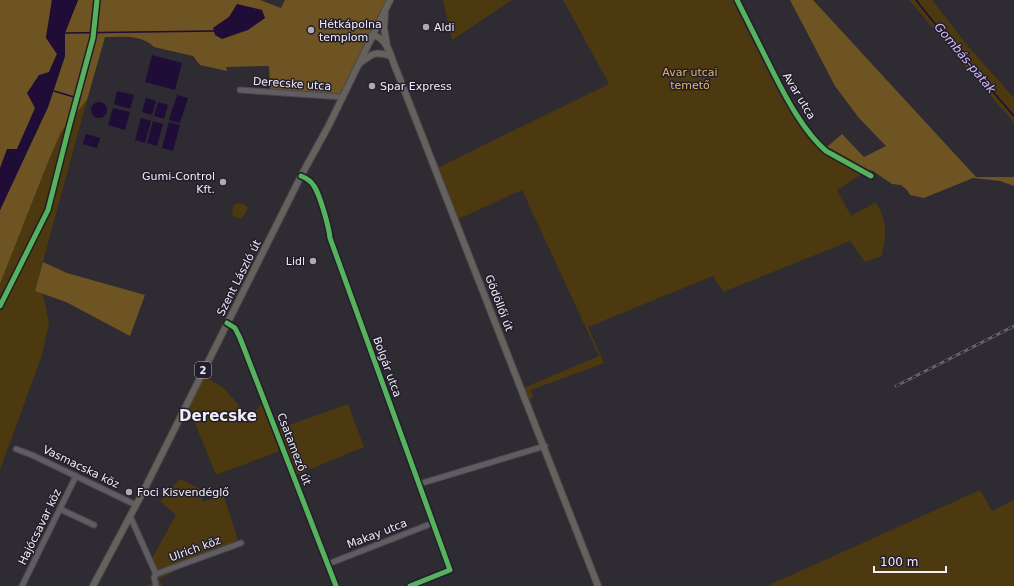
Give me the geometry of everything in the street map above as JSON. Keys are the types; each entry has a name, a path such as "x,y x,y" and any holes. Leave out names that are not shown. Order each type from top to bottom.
{"main road":[{"name":"Szent László út","path":"106,565 301,176 343,97 390,0"},
{"name":"Gödöllői út","path":"385,10 384,28 391,56 545,446 598,586"},
{"path":"372,35 381,38 388,47"},
{"path":"359,64 375,53 391,56"},
{"name":"2","path":"93,586 100,571 106,565"},
{"name":"2","path":"98,586 106,565"}],"street":[{"name":"Avar utca","path":"738,0 782,89 796,114 808,131 826,151 872,176"},
{"name":"Derecske utca","path":"240,90 343,97"},
{"name":"Bolgár utca","path":"301,176 310,182 316,189 329,229 330,238 450,570 410,586"},
{"name":"Csatamező út","path":"227,323 235,328 240,338 336,586"},
{"path":"419,484 545,446"},
{"name":"Vasmacska köz","path":"16,449 32,454 136,505"},
{"name":"Hajócsavar köz","path":"22,586 76,476"},
{"path":"60,509 94,525"},
{"path":"130,516 156,574 154,577 156,586"},
{"name":"Makay utca","path":"328,564 433,523"},
{"name":"Ulrich köz","path":"156,574 241,543"}],"green space":[{"path":"443,0 512,0 452,40"},
{"name":"Avar utcai temető","path":"563,0 733,0 790,110 801,127 818,147 832,149 869,170 837,190 851,216 876,202 883,216 885,228 882,256 865,262 850,241 723,292 713,276 588,327 604,363 531,390 533,397 526,401 521,389 599,356 522,190 456,220 437,168 609,84"},
{"path":"909,0 932,0 968,46 1014,98 1014,123"},
{"path":"87,100 35,291 43,294 49,323 42,355 0,470 0,284 61,132"},
{"path":"238,203 245,205 248,208 243,217 239,219 233,216 232,209 235,204"},
{"path":"203,376 224,388 246,414 254,413 266,399 278,429 348,404 364,447 296,475 285,449 216,475 188,406"},
{"path":"180,479 199,488 203,502 223,494 238,540 159,579 151,560 176,515 160,501"},
{"path":"980,490 992,511 1014,500 1014,586 767,586"},
{"path":"159,579 162,586 147,586"}],"shaded area":[{"path":"0,0 52,0 46,37 57,54 36,108 17,149 0,168"},
{"path":"52,0 78,0 65,33 65,56 48,107 0,210 0,168 7,149 17,149 35,108 27,93 39,75 49,72 57,54 46,38"},
{"path":"78,0 260,0 281,8 285,0 391,0 346,96 270,89 269,66 226,67 227,71 200,65 193,56 154,47 144,40 137,38 105,37 87,100 61,132 0,284 0,210 48,107 65,56 65,33","holes":["229,17 265,18 260,21 213,28"]},
{"path":"790,0 813,0 976,177 1014,177 1014,186 1000,181 973,178 924,198 910,195 901,185 892,184 873,171 827,147 842,134 864,157 886,146 859,118 835,86"},
{"path":"237,4 262,10 265,18 248,30 222,39 215,35 213,28 229,17"},
{"path":"152,55 182,63 175,90 145,82"},
{"path":"117,91 134,95 130,109 114,104"},
{"path":"177,95 188,98 180,123 169,120"},
{"path":"146,98 156,101 152,115 142,112"},
{"path":"99,102 106,107 107,110 102,117 99,118 92,113 91,110 96,103"},
{"path":"158,102 168,105 164,119 154,116"},
{"path":"113,108 130,112 125,130 108,125"},
{"path":"141,118 151,121 145,143 135,140"},
{"path":"153,121 163,124 157,146 147,143"},
{"path":"169,122 180,125 173,151 162,148"},
{"path":"86,134 100,138 97,148 83,144"},
{"path":"43,262 67,273 145,295 130,336 66,302 35,291"}],"waterway":[{"name":"Gombás-patak","path":"916,0 947,39 1014,116"},
{"path":"65,33 214,31"},
{"path":"54,91 74,97"}],"railway":[{"path":"896,386 1014,326"}],"cycle path":[{"path":"0,306 48,210 93,38 97,0"},
{"path":"737,0 784,93 803,125 826,151 871,176"},
{"path":"301,176 307,179 314,186 319,196 330,238 450,570 410,586"},
{"path":"227,323 235,328 240,338 336,586"}],"place":[{"name":"Aldi","path":"426,27"},
{"name":"Hétkápolna templom","path":"311,30"},
{"name":"Spar Express","path":"372,86"},
{"name":"Gumi-Control Kft.","path":"223,182"},
{"name":"Lidl","path":"313,261"},
{"name":"Foci Kisvendéglő","path":"129,492"}],"district":[{"name":"Derecske","path":"218,416"}]}
